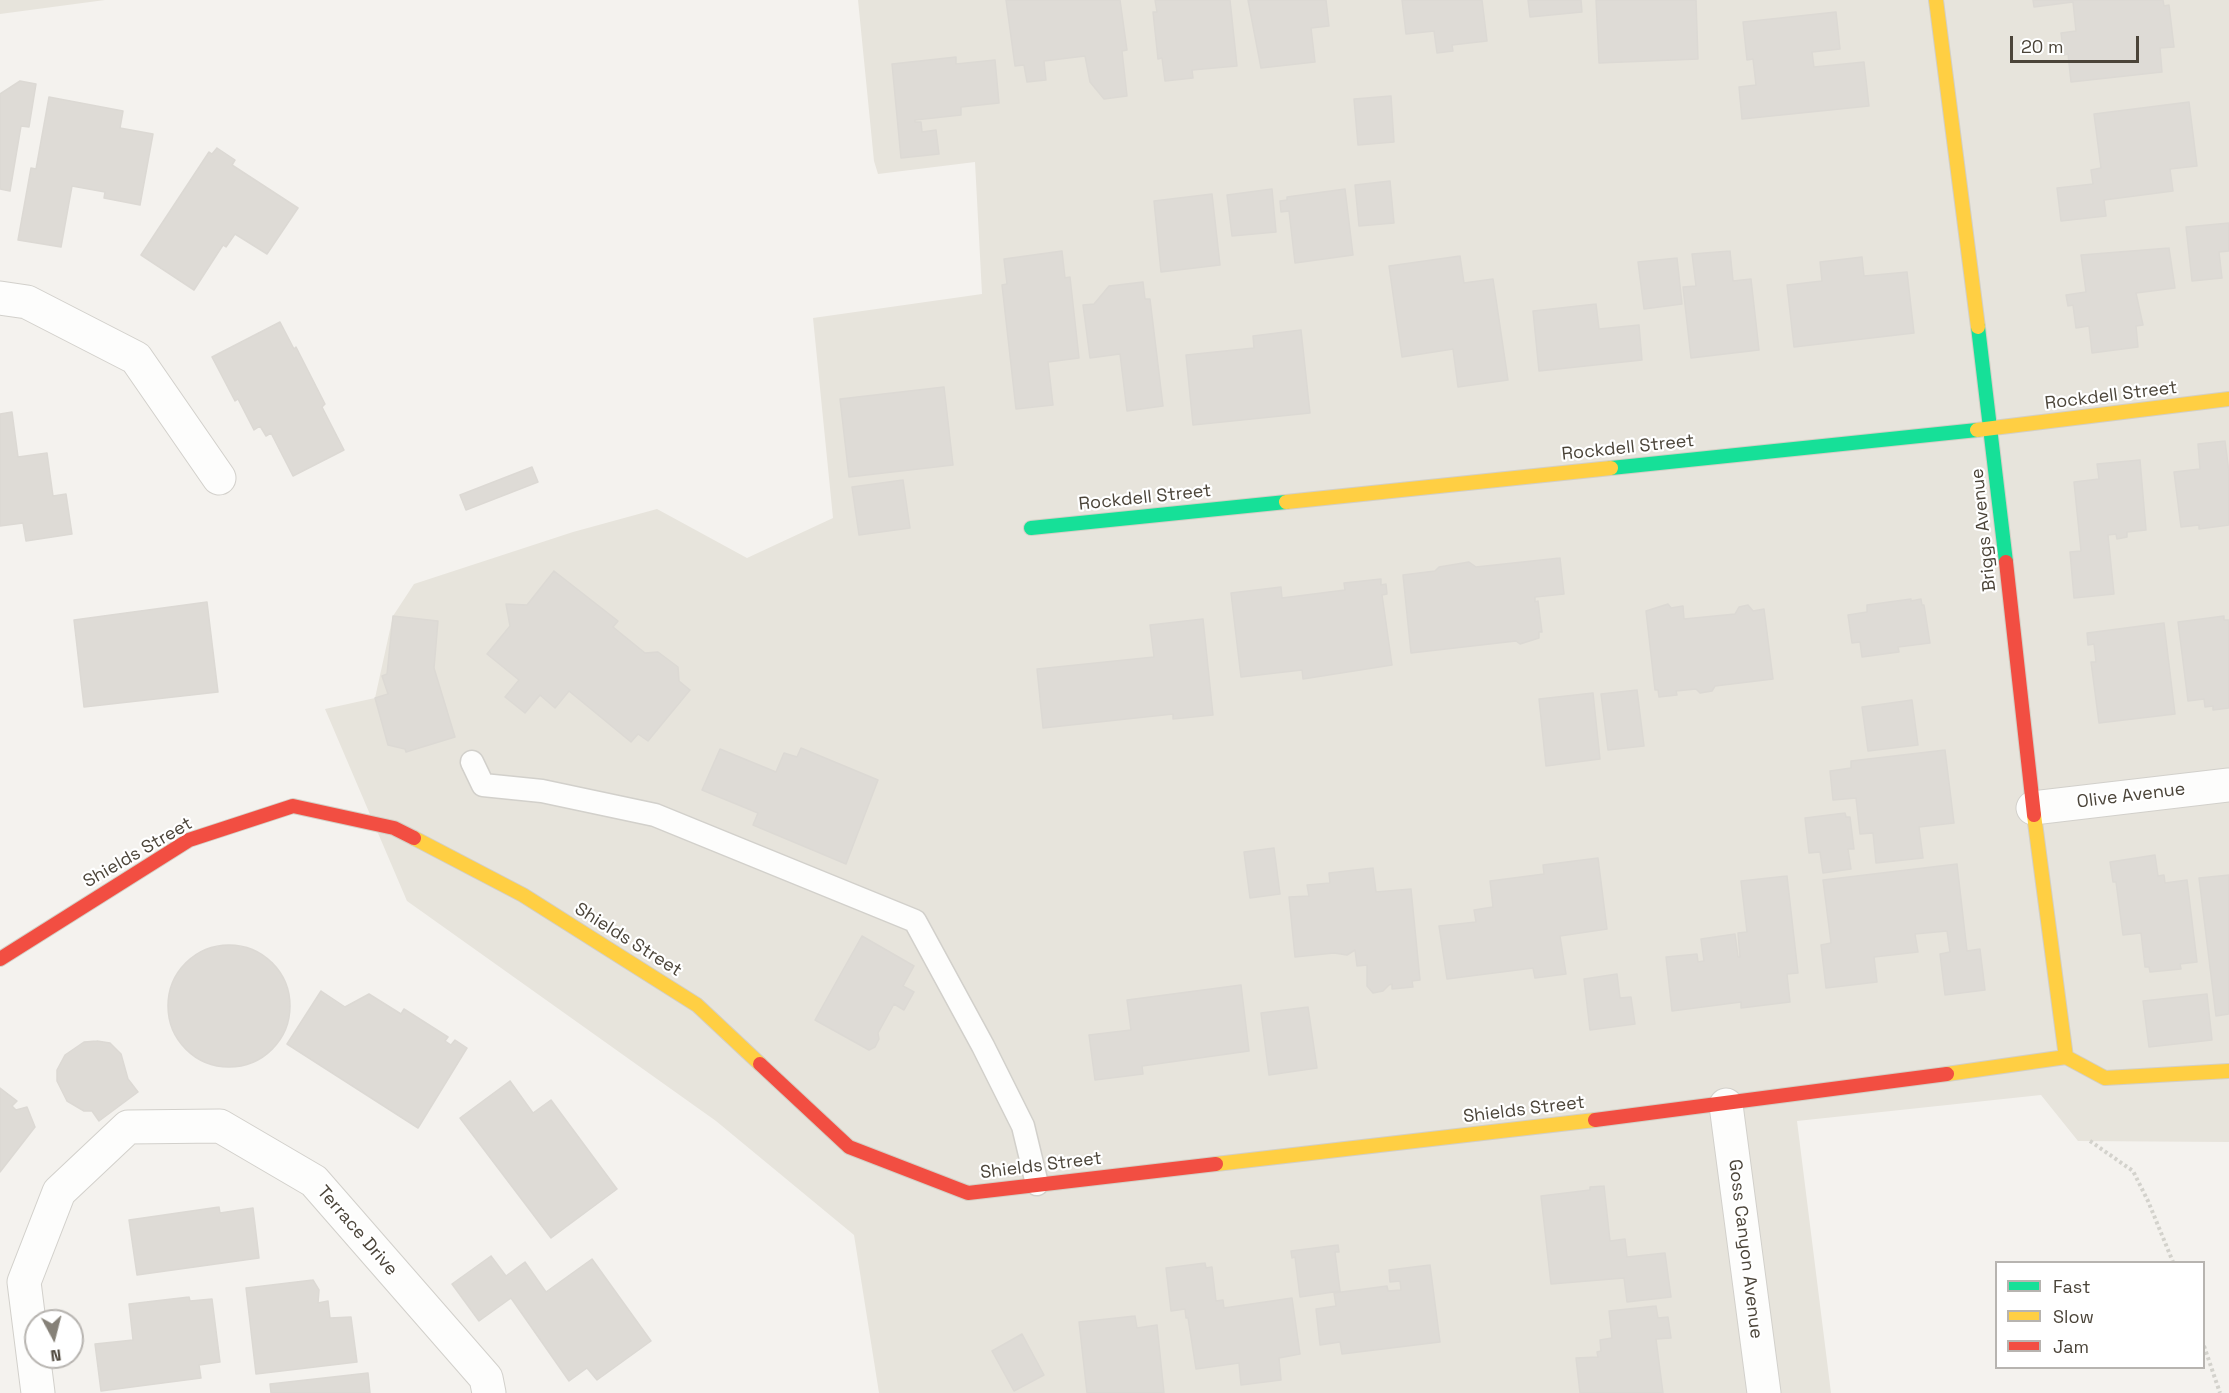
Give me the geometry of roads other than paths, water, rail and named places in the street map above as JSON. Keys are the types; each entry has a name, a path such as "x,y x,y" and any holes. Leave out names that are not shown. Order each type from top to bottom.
{"street":[{"name":"Briggs Avenue","path":"1936,0 1991,429 2033,808 2066,1057"},
{"path":"0,298 27,302 136,358 219,478"},
{"name":"Rockdell Street","path":"1031,528 1991,429 2229,399"},
{"name":"Olive Avenue","path":"2033,808 2229,785"},
{"name":"Shields Street","path":"0,959 4,954 189,840 293,807 394,828 523,895 697,1005 849,1147 968,1193 1726,1106 2066,1057"},
{"path":"2066,1057 2105,1078 2229,1071"},
{"name":"Goss Canyon Avenue","path":"1726,1106 1764,1393"},
{"name":"Terrace Drive","path":"38,1393 24,1282 59,1192 128,1127 220,1126 314,1181 486,1378 489,1393"}],"lane":[{"path":"472,762 483,785 542,791 655,815 915,921 983,1046 1023,1126 1037,1184"}]}
